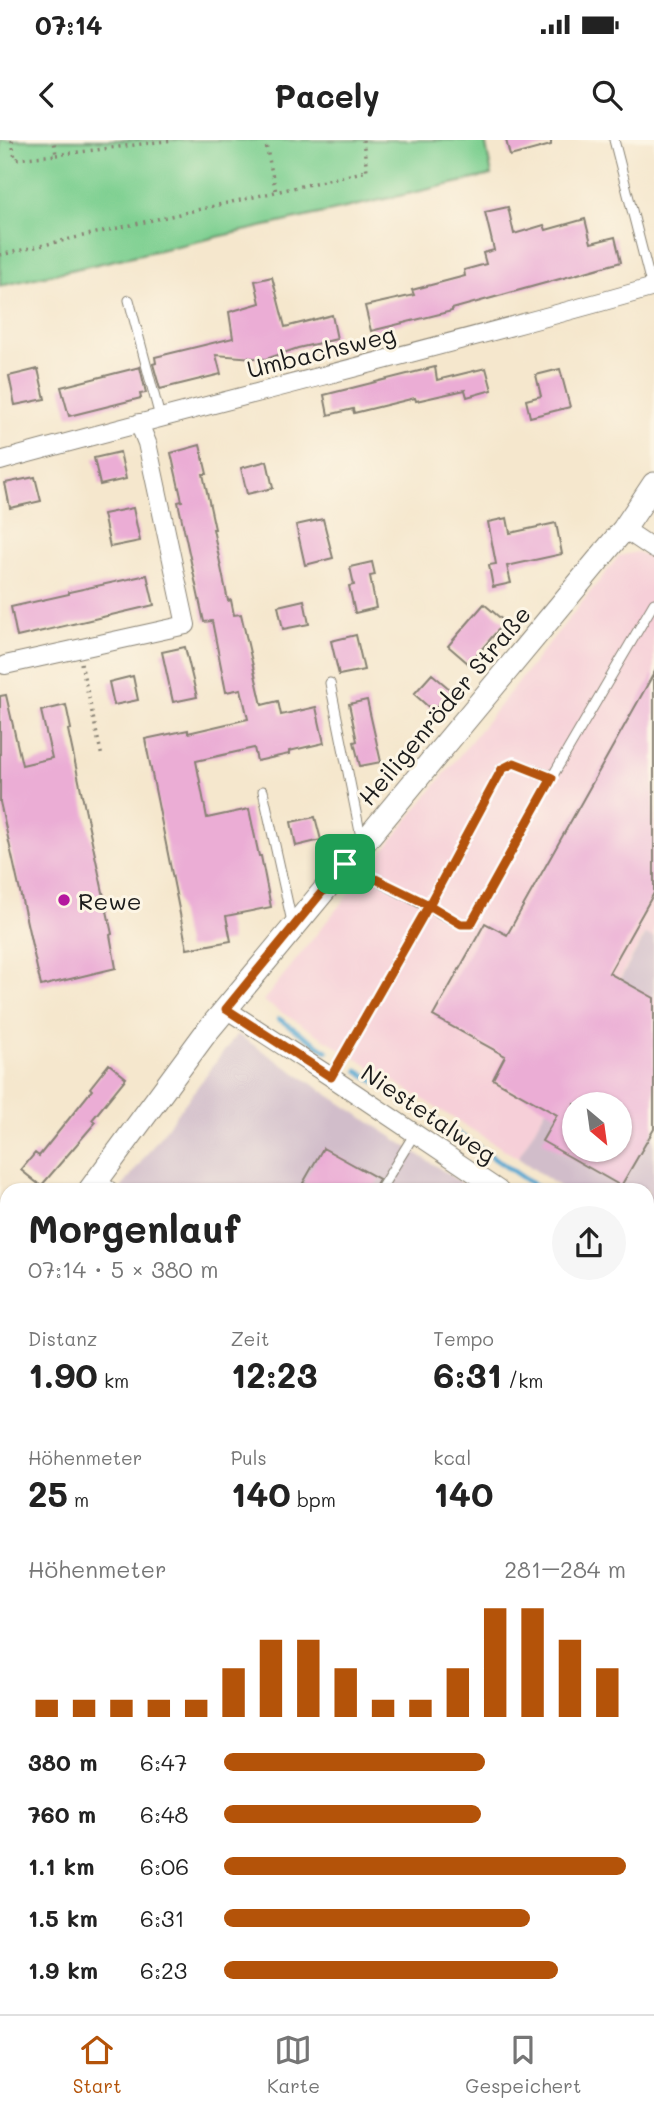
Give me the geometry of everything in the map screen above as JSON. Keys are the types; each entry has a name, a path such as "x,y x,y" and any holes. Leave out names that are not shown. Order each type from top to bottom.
{"street":[{"name":"Umbachsweg","path":"0,461 653,288"},
{"path":"5,665 186,625 147,443 139,423"},
{"name":"Heiligenröder Straße","path":"103,1183 196,1045 624,529 654,484"},
{"path":"624,529 654,549"},
{"name":"Niestetalweg","path":"226,1009 489,1183"}],"lane":[{"path":"614,140 653,288"},
{"path":"129,300 160,417"},
{"path":"345,864 429,905 461,924 471,924 654,603"},
{"path":"330,683 362,844"},
{"path":"331,1077 429,905 502,769 514,763 552,778"},
{"path":"264,791 293,927"},
{"path":"384,1183 415,1133"}],"path":[{"path":"12,140 15,159 173,140"},
{"path":"54,140 56,155"},
{"path":"265,140 276,192"},
{"path":"0,255 367,171 363,140"},
{"path":"78,651 102,757"}],"shaded area":[{"path":"637,552 654,560 654,938 645,934 518,1158 263,1001 619,556"},
{"path":"646,934 654,938 654,1183 554,1183 518,1158"},
{"path":"237,1034 461,1183 125,1183"}],"green space":[{"path":"0,140 485,140 492,175 0,286"}],"building":[{"path":"506,140 551,140 551,145 510,156"},
{"path":"508,207 514,234 544,225 546,230 585,219 591,243 615,237 621,262 452,311 371,331 365,306 414,295 412,290 465,276 464,270 486,264 483,253 494,250 485,212"},
{"path":"272,277 285,327 332,315 337,339 266,359 216,355 221,374 160,389 153,364 156,363 155,357 233,338 229,312 260,303 255,281"},
{"path":"140,367 146,393 140,394 141,398 69,416 61,387"},
{"path":"435,367 437,380 486,368 492,390 467,397 465,390 416,401 415,398 354,413 353,409 328,415 324,395"},
{"path":"38,369 45,399 15,405 9,376"},
{"path":"560,369 570,407 530,417 526,400 541,396 536,375"},
{"path":"200,445 207,474 203,474 228,601 231,600 234,615 241,614 262,705 278,701 281,715 316,707 324,743 257,761 254,748 196,761 207,818 249,809 271,907 226,916 231,941 187,949 145,739 188,730 188,733 248,719 241,689 226,692 212,621 204,622 178,502 182,501 171,453"},
{"path":"120,452 126,479 100,485 94,458"},
{"path":"267,461 273,488 247,494 241,468"},
{"path":"35,477 41,501 10,508 5,483"},
{"path":"133,508 140,541 110,547 103,514"},
{"path":"507,518 510,533 556,523 562,554 507,566 511,583 493,587 489,565 496,564 488,522"},
{"path":"323,519 333,558 305,565 296,525"},
{"path":"372,562 375,575 370,576 376,608 355,613 349,586 354,585 350,567"},
{"path":"147,575 154,605 17,637 11,607"},
{"path":"304,600 309,624 283,629 278,606"},
{"path":"484,604 505,622 469,664 448,646"},
{"path":"356,635 364,670 339,675 331,641"},
{"path":"185,647 197,697 173,702 162,652"},
{"path":"654,673 654,893 609,973 654,998 654,1129 623,1183 616,1183 579,1162 632,1162 632,1092 562,1092 562,1152 542,1141 557,1115 493,1079 505,1056 433,1016 485,923 507,935"},
{"path":"432,674 451,690 433,711 414,694"},
{"path":"133,676 138,700 114,705 109,682"},
{"name":"Rewe","path":"6,695 22,765 52,758 41,711 66,705 71,729 68,730 112,934 110,935 116,968 41,986 0,802 0,696"},
{"path":"367,700 381,762 360,766 349,704"},
{"path":"315,817 321,840 296,846 291,822"},
{"path":"109,1064 126,1078 92,1120 95,1123 44,1183 37,1183 21,1170 35,1153 39,1156 92,1090 90,1088"},
{"path":"323,1148 379,1179 377,1183 303,1183"}],"waterway":[{"path":"279,1019 327,1051"},
{"path":"358,1071 531,1183"}],"place":[{"name":"Rewe","path":"64,900"}],"route":[{"path":"345,864 226,1009 331,1077 429,905 461,924 471,924 552,778 514,763 502,769 429,905 345,864"}]}
